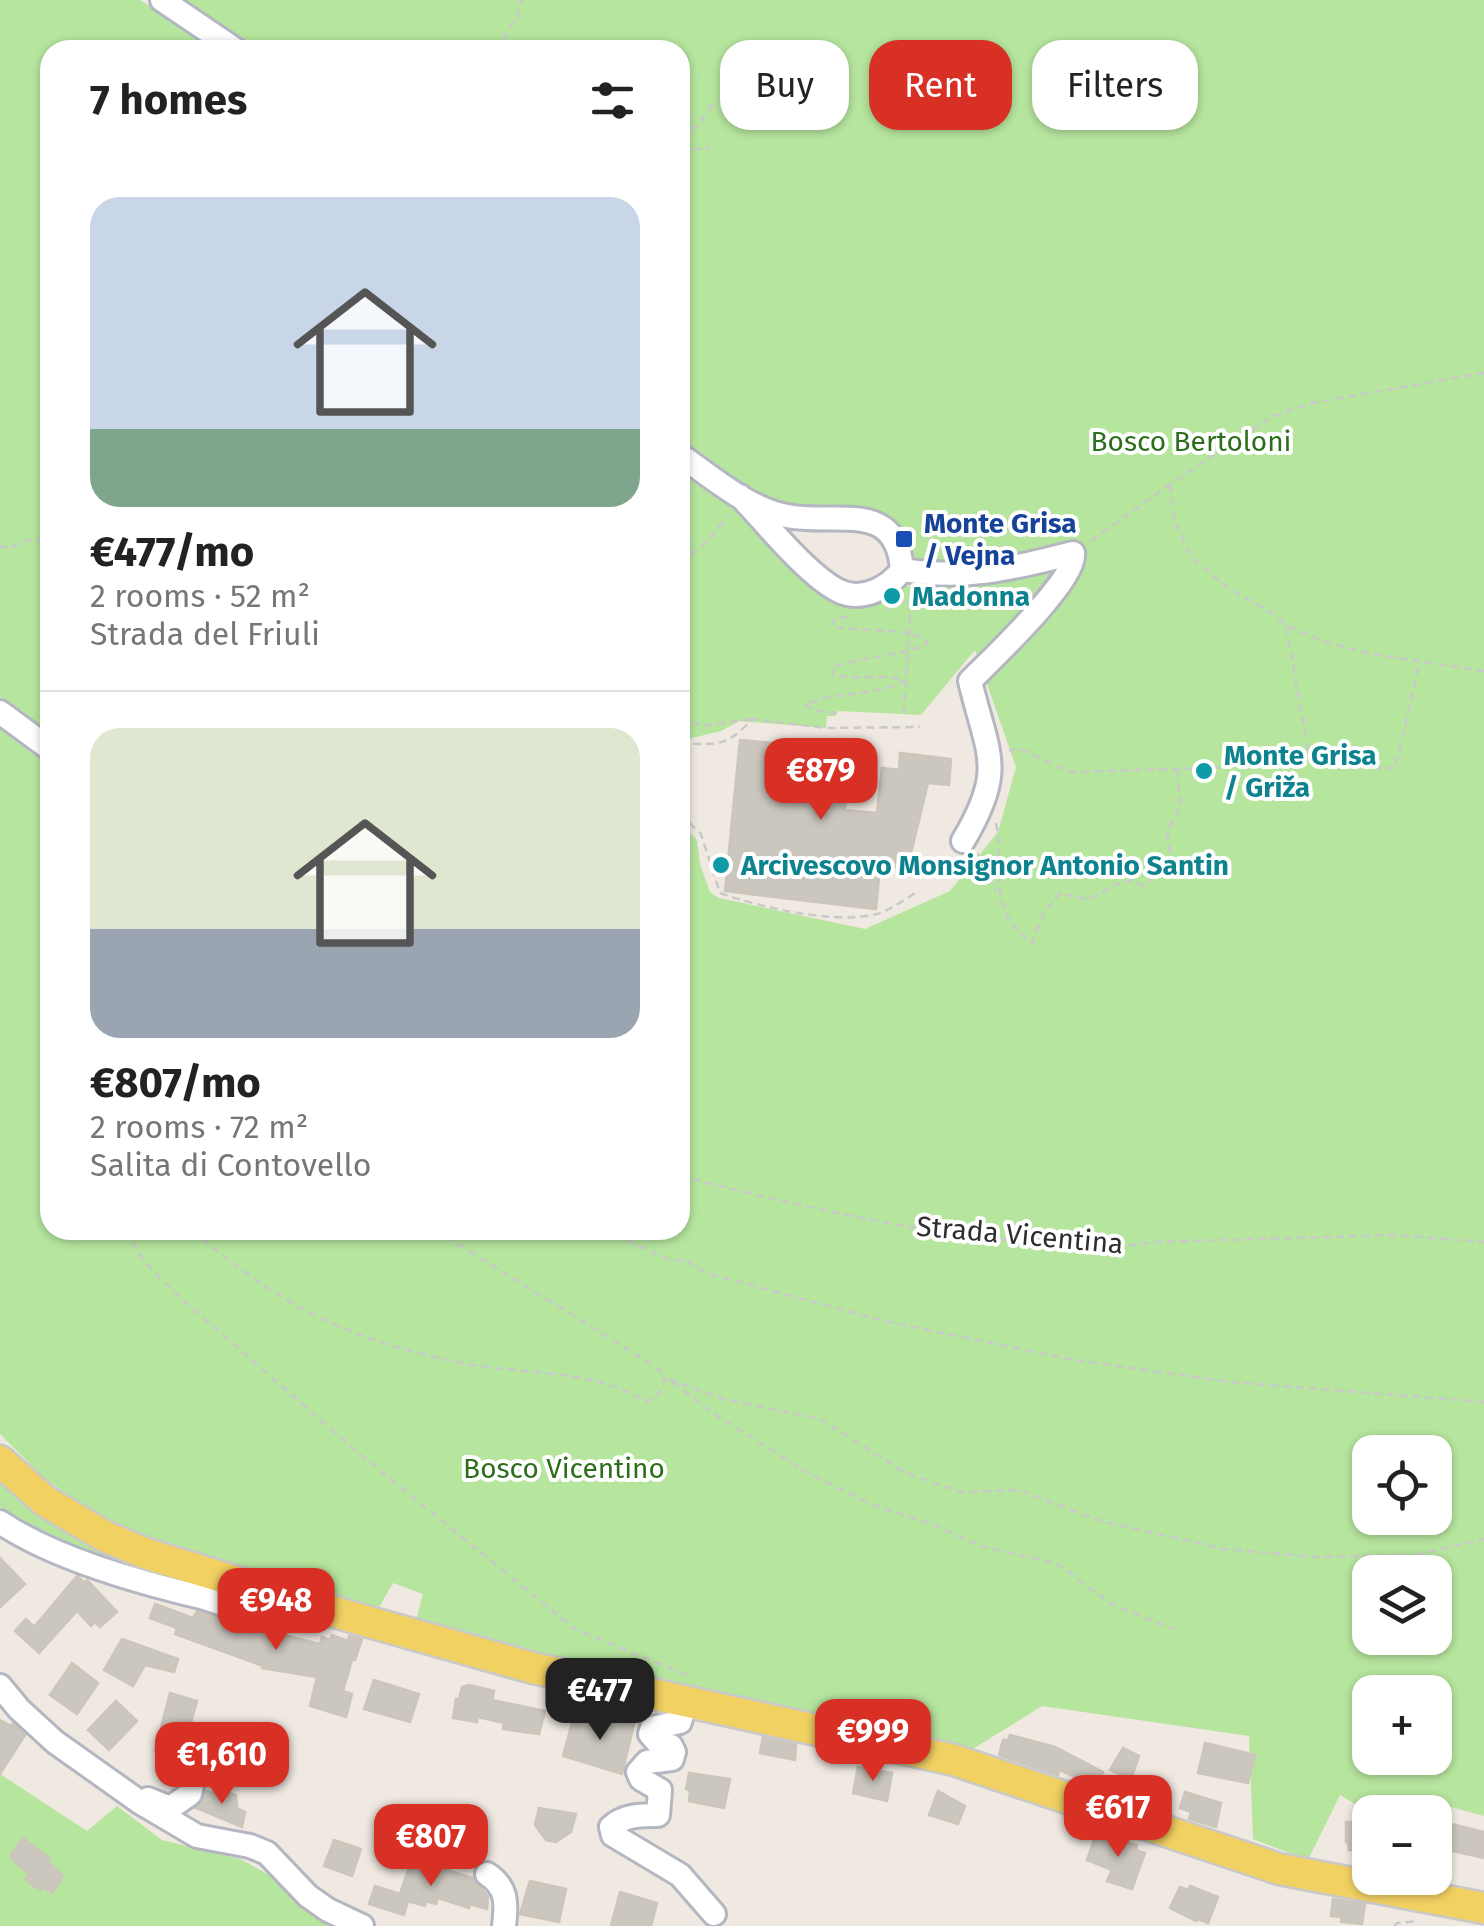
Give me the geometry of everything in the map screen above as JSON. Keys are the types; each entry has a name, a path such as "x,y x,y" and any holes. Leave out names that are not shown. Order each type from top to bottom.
{"main road":[{"path":"0,1462 45,1501 106,1537 286,1598 479,1654 691,1690 954,1760 1279,1869 1484,1908"}],"street":[{"path":"162,0 221,40"},
{"path":"690,463 740,496 786,516 842,517 877,524 898,542 902,570 881,589 853,596 840,592 810,569 740,496"},
{"path":"902,570 939,576 994,573 1073,553 1074,563 1062,583 970,681 992,757 984,800 965,837"},
{"path":"0,712 40,742"},
{"path":"0,1522 19,1535 122,1575 180,1592 255,1611 276,1608 286,1598"},
{"path":"0,1686 55,1742 141,1803 197,1836 267,1853 308,1896 362,1926"},
{"path":"691,1690 680,1722 652,1728 650,1734 658,1743 671,1746 672,1759 647,1762 638,1772 641,1779 660,1790 658,1816 633,1816 611,1826 613,1835 680,1875 714,1914"},
{"path":"141,1803 147,1799 170,1808 190,1794 201,1748"},
{"path":"487,1874 499,1882 505,1893 504,1926"}],"path":[{"path":"502,40 518,15 522,0"},
{"path":"690,129 711,106 720,102"},
{"path":"690,149 710,149"},
{"path":"1073,553 1274,416 1312,403 1484,372"},
{"path":"1170,484 1176,522 1192,558 1227,587 1275,614 1286,626 1322,641 1372,654 1484,671"},
{"path":"690,554 708,541 740,496"},
{"path":"0,546 10,549 22,542 40,539"},
{"path":"902,570 910,576 911,598 904,714"},
{"path":"873,613 911,598"},
{"path":"858,615 836,618 831,625 908,633 924,636 928,643 843,663 833,667 832,672 843,678 905,680"},
{"path":"1286,626 1309,754"},
{"path":"992,757 1018,748 1070,772 1240,767 1276,753 1309,754 1375,768 1396,768 1421,660"},
{"path":"836,714 805,704 878,690 905,680"},
{"path":"690,744 720,744 733,739 754,719"},
{"path":"690,721 702,726 754,719 826,728 920,727"},
{"path":"825,744 857,747"},
{"path":"808,755 856,760"},
{"path":"984,800 996,823 1001,847 999,894 1003,910 1016,932 1032,943 1044,913 1060,893 1088,900 1133,880 1142,886 1171,861 1166,832 1180,808 1177,769"},
{"path":"690,824 701,834 720,892 752,906 801,913 878,914 919,890"},
{"path":"965,837 999,894"},
{"name":"Strada Vicentina","path":"690,1178 850,1216 1024,1242 1126,1248 1151,1242 1395,1235 1484,1242"},
{"path":"132,1240 142,1260 176,1294 356,1451 574,1629 691,1690"},
{"path":"205,1240 282,1300 354,1335 463,1363 606,1383 646,1402 658,1396 665,1386 664,1376"},
{"path":"450,1240 669,1379 712,1412 806,1472 874,1505 938,1526 978,1545 1058,1564 1111,1604 1173,1629"},
{"path":"625,1240 670,1260 687,1261 706,1274 888,1322 1010,1348 1230,1382 1484,1402"},
{"path":"669,1379 724,1399 820,1419 906,1473 960,1492 1019,1490 1101,1521 1224,1549 1315,1557 1415,1555 1484,1539"}],"green space":[{"path":"0,0 140,0 202,40 40,40 40,731 27,721 25,713 0,697"},
{"path":"181,0 1484,0 1484,1816 1452,1807 1452,1795 1352,1795 1352,1802 1340,1795 1308,1860 1253,1839 1249,1736 1042,1706 968,1752 415,1625 423,1594 393,1583 377,1611 157,1545 96,1515 43,1477 0,1434 0,721 40,748 40,1240 690,1240 690,833 697,840 710,892 719,898 865,929 950,891 998,832 1016,767 975,650 921,715 838,711 835,716 827,716 826,728 739,721 721,731 690,739 690,479 758,526 804,578 843,605 867,604 899,587 925,584 925,564 915,560 908,537 896,522 879,513 773,502 748,492 690,452 690,40 246,40"},
{"path":"0,1474 254,1605 124,1564 30,1524 0,1507"},
{"path":"0,1774 87,1831 117,1806 162,1840 240,1859 273,1877 333,1926 0,1926"}],"building":[{"path":"740,740 824,748 825,740 857,743 855,767 848,766 845,810 877,813 882,768 899,770 900,753 951,759 949,785 928,783 910,857 904,856 903,868 880,866 876,909 725,891"},
{"path":"0,1558 25,1584 0,1607"},
{"path":"77,1576 85,1583 87,1580 117,1612 100,1627 95,1622 91,1626 77,1611 39,1653 15,1631 26,1619 34,1627"},
{"path":"155,1604 193,1618 197,1611 270,1636 271,1632 320,1644 322,1637 330,1640 332,1635 348,1641 349,1636 362,1639 343,1691 352,1694 346,1717 310,1706 317,1677 262,1668 175,1634 177,1628 150,1618"},
{"path":"122,1639 178,1659 174,1672 145,1665 133,1686 104,1670"},
{"path":"72,1663 98,1683 77,1714 50,1695"},
{"path":"374,1680 419,1694 410,1722 364,1709"},
{"path":"462,1687 494,1691 492,1700 545,1711 539,1734 503,1729 504,1723 478,1717 477,1722 453,1718 456,1699"},
{"path":"170,1693 197,1701 190,1726 247,1748 247,1762 229,1768 213,1763 215,1743 204,1733 190,1738 178,1765 158,1759 160,1752 155,1750"},
{"path":"116,1701 137,1721 109,1750 88,1730"},
{"path":"599,1713 634,1724 622,1774 563,1756 572,1723 582,1725 582,1718 596,1722"},
{"path":"0,1720 11,1726 13,1723 25,1735 0,1774"},
{"path":"1010,1735 1055,1747 1103,1772 1096,1785 1059,1770 1058,1775 999,1755 1003,1740"},
{"path":"763,1737 796,1745 795,1760 760,1753"},
{"path":"1205,1743 1255,1755 1248,1783 1198,1773"},
{"path":"1123,1748 1139,1756 1131,1779 1110,1770"},
{"path":"858,1767 892,1773 887,1801 853,1793"},
{"path":"689,1773 730,1779 724,1808 689,1801"},
{"path":"218,1790 236,1795 237,1808 245,1812 242,1827 196,1808 206,1791 217,1794"},
{"path":"938,1791 965,1806 958,1824 929,1815"},
{"path":"1185,1792 1221,1803 1216,1827 1189,1819 1191,1812 1180,1808"},
{"path":"539,1808 576,1814 571,1832 556,1842 546,1840 535,1825"},
{"path":"1346,1822 1352,1822 1352,1850 1346,1842"},
{"path":"1452,1824 1484,1832 1484,1858 1452,1851"},
{"path":"1095,1837 1115,1844 1117,1839 1137,1845 1136,1850 1145,1853 1132,1889 1107,1881 1112,1870 1087,1860"},
{"path":"23,1838 50,1859 48,1862 63,1876 52,1893 25,1879 30,1875 14,1861 11,1854"},
{"path":"334,1840 361,1849 352,1876 324,1866"},
{"path":"412,1859 473,1878 488,1897 487,1909 438,1898 436,1904 426,1901 425,1906 408,1901 404,1915 369,1904 375,1886 400,1894"},
{"path":"530,1881 566,1889 559,1922 520,1914"},
{"path":"1190,1886 1218,1897 1208,1923 1170,1908 1180,1887 1188,1890"},
{"path":"620,1892 657,1903 651,1926 611,1926"},
{"path":"1333,1899 1365,1904 1362,1924 1341,1922 1342,1917 1331,1916"}],"place":[{"name":"Monte Grisa / Vejna","path":"904,539"},
{"name":"Madonna","path":"892,596"},
{"name":"Monte Grisa / Griža","path":"1204,771"},
{"name":"Arcivescovo Monsignor Antonio Santin","path":"721,865"}],"park label":[{"name":"Bosco Bertoloni","path":"1191,441"},
{"name":"Bosco Vicentino","path":"564,1468"}]}
